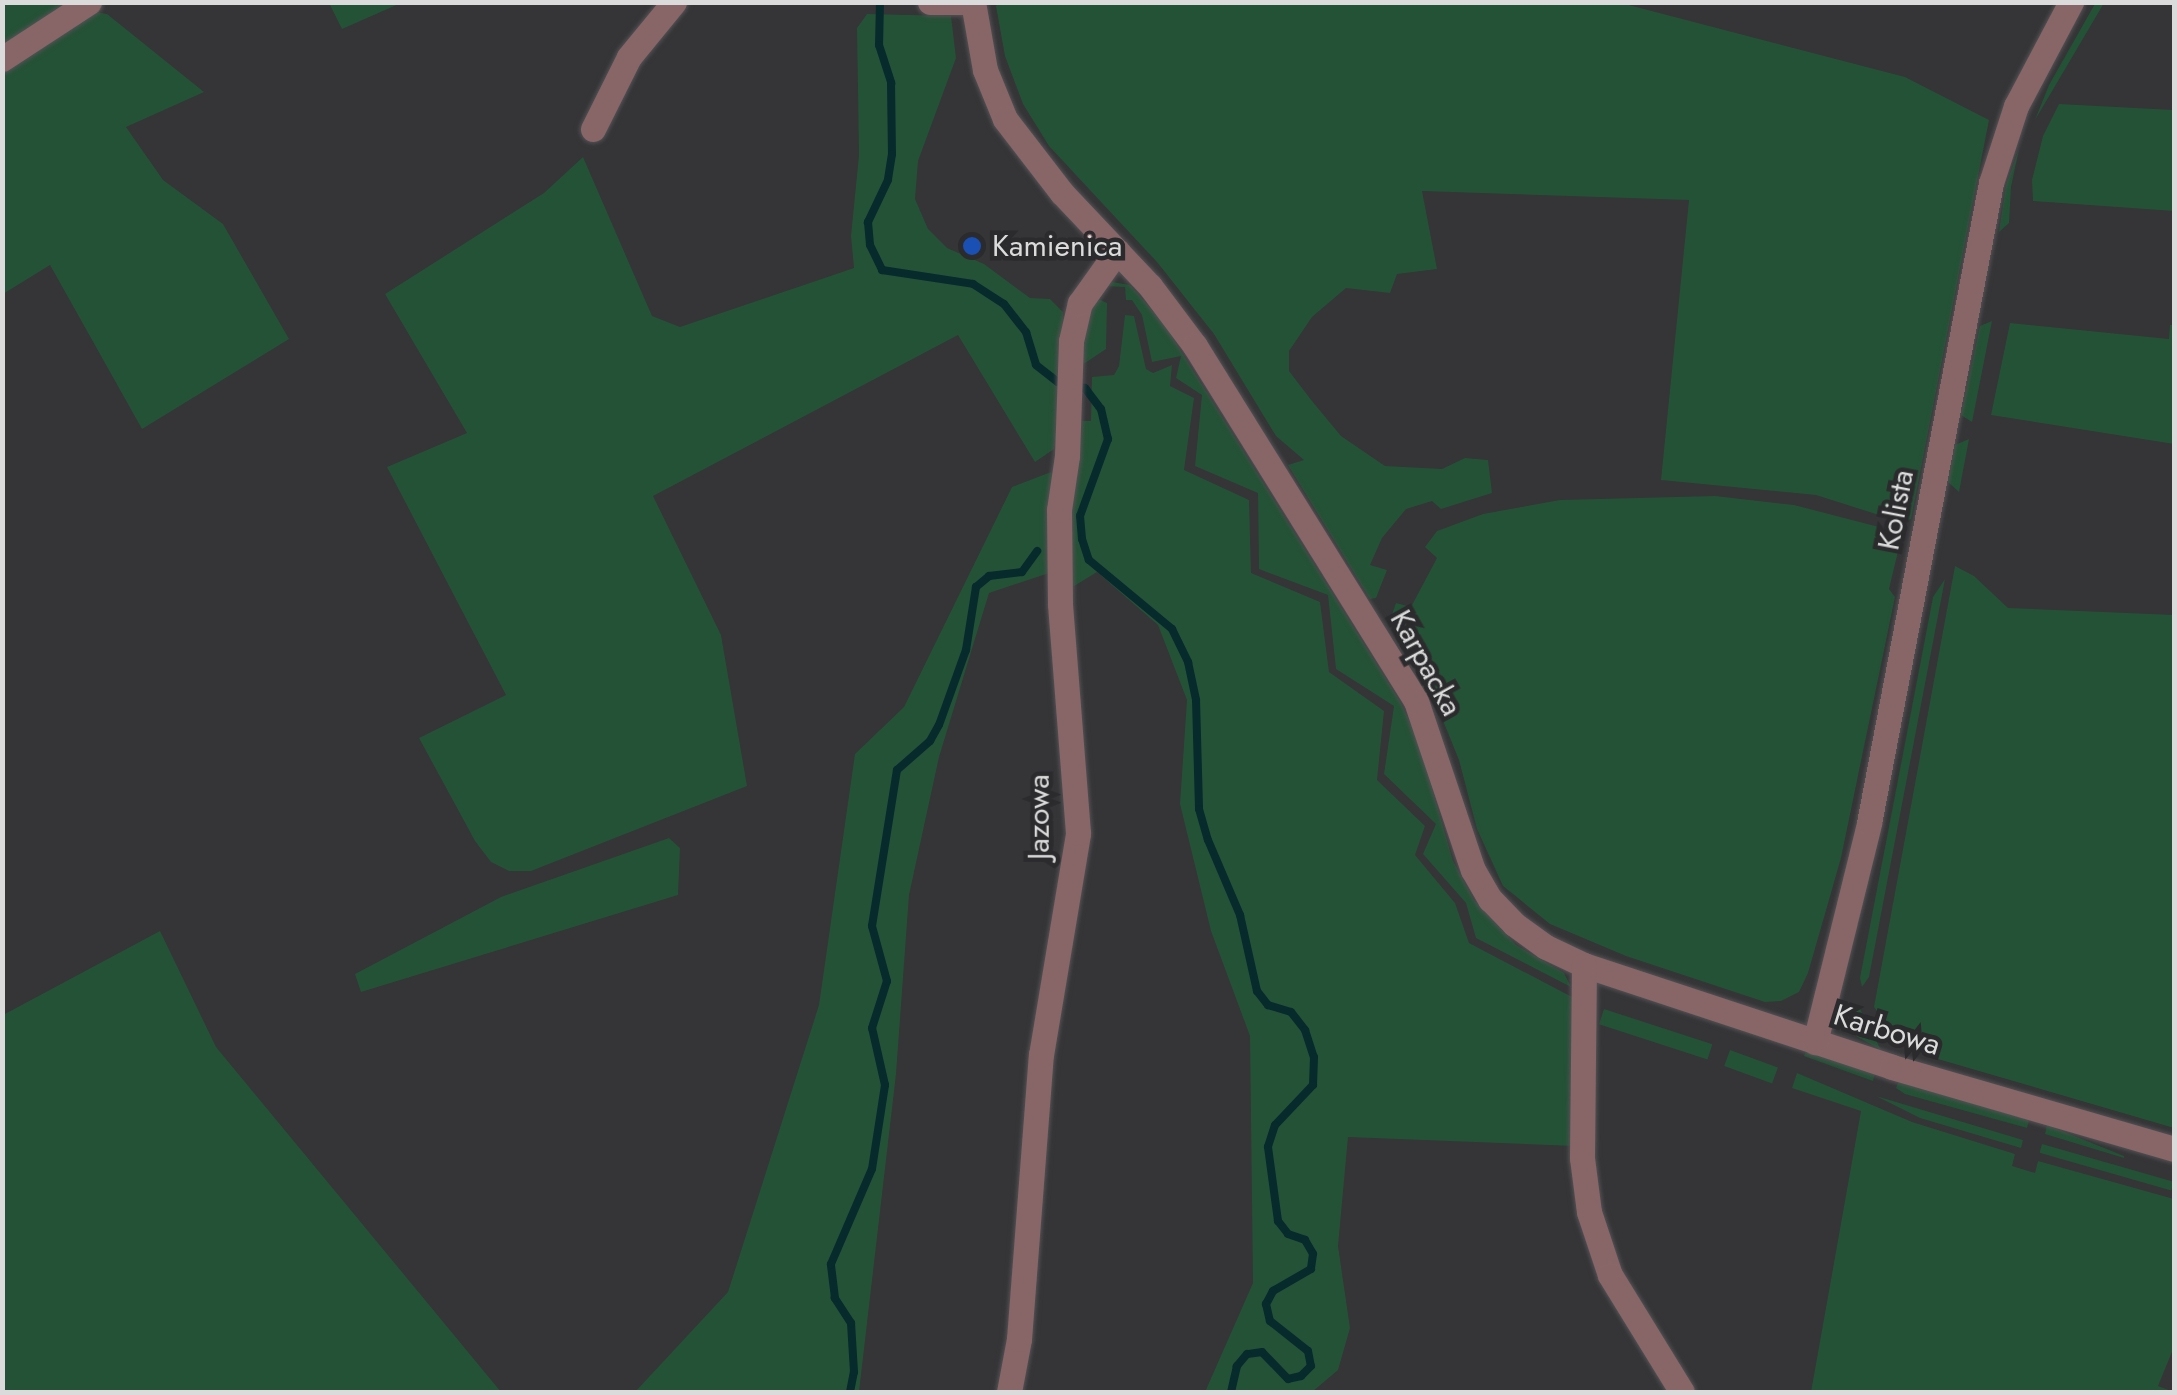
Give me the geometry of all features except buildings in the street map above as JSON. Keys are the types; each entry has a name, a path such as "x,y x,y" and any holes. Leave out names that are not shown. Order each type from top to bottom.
{"street":[{"path":"2,59 90,2"},
{"path":"593,130 629,57 674,2"},
{"path":"930,2 962,2"},
{"name":"Karpacka","path":"972,2 985,70 1005,120 1062,193 1161,299 1195,346 1416,702 1466,852 1490,899 1546,947 1584,965"},
{"name":"Kolista","path":"1815,1042 1869,824 1991,184 2016,106 2071,2"},
{"name":"Jazowa","path":"1009,1392 1019,1339 1041,1054 1078,834 1060,604 1059,510 1071,365 1080,303 1117,251"},
{"path":"1584,965 1582,1158 1590,1212 1610,1275 1682,1392"},
{"name":"Karbowa","path":"1584,965 1815,1042 2174,1149"}],"green space":[{"path":"1000,2 1621,3 1905,77 1989,120 1911,519 1901,522 1816,495 1661,480 1689,200 1422,191 1437,269 1397,274 1390,293 1346,288 1312,317 1289,351 1289,371 1341,436 1385,466 1442,469 1465,458 1488,460 1492,493 1441,509 1432,501 1406,509 1382,538 1370,565 1387,570 1376,598 1370,599 1288,465 1304,460 1276,436 1214,334 1157,262 1049,146 1023,104 1005,56 996,6"},
{"path":"2096,2 2104,3 2035,120 2049,85"},
{"path":"3,3 70,3 3,45"},
{"path":"329,3 401,3 342,29"},
{"path":"95,12 107,14 204,92 126,127 163,180 223,224 289,339 142,429 50,265 3,294 3,71"},
{"path":"867,14 951,16 956,58 918,161 915,199 928,229 947,248 984,264 1030,298 1050,299 1063,312 1060,426 1054,449 1035,462 958,335 653,496 721,635 747,786 531,871 509,871 491,862 475,841 419,738 506,695 387,467 467,433 385,294 544,193 583,157 652,316 680,327 854,268 851,236 859,155 857,28"},
{"path":"2059,104 2174,110 2174,211 2033,201 2032,180 2043,136"},
{"path":"2019,149 2009,223 1999,232 2006,185"},
{"path":"1112,282 1130,285 1164,324 1401,703 1418,740 1453,861 1474,900 1516,945 1564,973 1571,987 1476,938 1466,903 1423,854 1436,824 1384,774 1394,706 1336,669 1328,595 1259,569 1258,493 1195,466 1202,395 1176,378 1181,356 1152,362 1142,315 1132,300 1126,300 1125,287 1104,286"},
{"path":"1096,298 1107,303 1106,349 1082,365 1085,323"},
{"path":"1125,315 1134,316 1146,369 1153,373 1172,365 1170,386 1194,398 1184,470 1249,500 1251,573 1320,602 1329,672 1384,711 1377,780 1425,826 1415,855 1455,903 1469,943 1572,997 1574,1146 1348,1137 1338,1246 1350,1328 1338,1370 1312,1392 1205,1392 1253,1283 1250,1036 1211,931 1180,804 1187,700 1158,625 1097,572 1066,591 1069,514 1080,421 1091,421 1092,377 1114,375 1119,366"},
{"path":"1992,321 1972,422 1961,415 1980,326"},
{"path":"2010,323 2169,339 2170,325 2174,325 2174,444 1991,415"},
{"path":"1969,439 1959,492 1948,482 1955,445"},
{"path":"1051,472 1056,480 1052,572 989,593 939,757 909,895 896,1074 859,1392 635,1392 728,1292 819,1005 855,754 904,707 1012,487"},
{"path":"1715,496 1794,505 1879,527 1900,543 1889,589 1895,597 1841,858 1808,973 1799,992 1781,1001 1765,1002 1626,956 1550,924 1503,886 1477,829 1459,760 1435,701 1390,620 1396,603 1411,607 1437,558 1425,547 1437,531 1483,514 1560,500"},
{"path":"1955,566 1974,576 2008,608 2174,615 2174,1128 1924,1055 1894,1035 1874,1007"},
{"path":"1945,579 1869,977 1862,987 1860,978 1933,597"},
{"path":"669,838 680,848 678,895 361,992 355,974 501,897"},
{"path":"160,931 216,1047 501,1392 3,1392 3,1015"},
{"path":"1846,1003 1858,1005 1881,1050 1856,1036"},
{"path":"1604,1009 1712,1044 1707,1059 1599,1024"},
{"path":"1730,1050 1778,1067 1772,1083 1724,1066"},
{"path":"1806,1051 1875,1073 1873,1081 1804,1056"},
{"path":"1797,1073 1912,1122 2015,1154 2012,1166 2035,1173 2038,1161 2174,1199 2174,1347 2158,1386 2174,1392 1811,1392 1861,1111 1792,1088"},
{"path":"1899,1081 2029,1120 2027,1128 1905,1094 1896,1088"},
{"path":"1876,1096 2023,1140 2021,1148 1920,1118"},
{"path":"2047,1125 2124,1156 2124,1158 2045,1134"},
{"path":"2042,1144 2174,1182 2171,1190 2040,1153"}],"waterway":[{"path":"880,2 879,45 891,83 892,154 888,180 868,222 870,245 882,270 973,284 1004,304 1026,332 1036,365 1058,382 1085,388 1101,409 1108,439 1080,516 1082,539 1089,560 1172,629 1188,662 1196,700 1199,809 1208,840 1240,915 1257,991 1268,1005 1291,1012 1305,1030 1314,1057 1313,1085 1275,1125 1268,1147 1278,1221 1288,1234 1305,1240 1313,1254 1311,1269 1273,1291 1266,1304 1270,1321 1308,1351 1311,1366 1301,1376 1288,1379 1262,1352 1247,1354 1237,1366 1231,1392"},
{"path":"850,1392 854,1372 851,1323 835,1298 831,1264 872,1169 885,1085 872,1028 887,981 872,926 897,770 930,741 939,725 966,650 976,587 989,576 1022,572 1037,551"}],"place":[{"name":"Kamienica","path":"972,246"}]}
